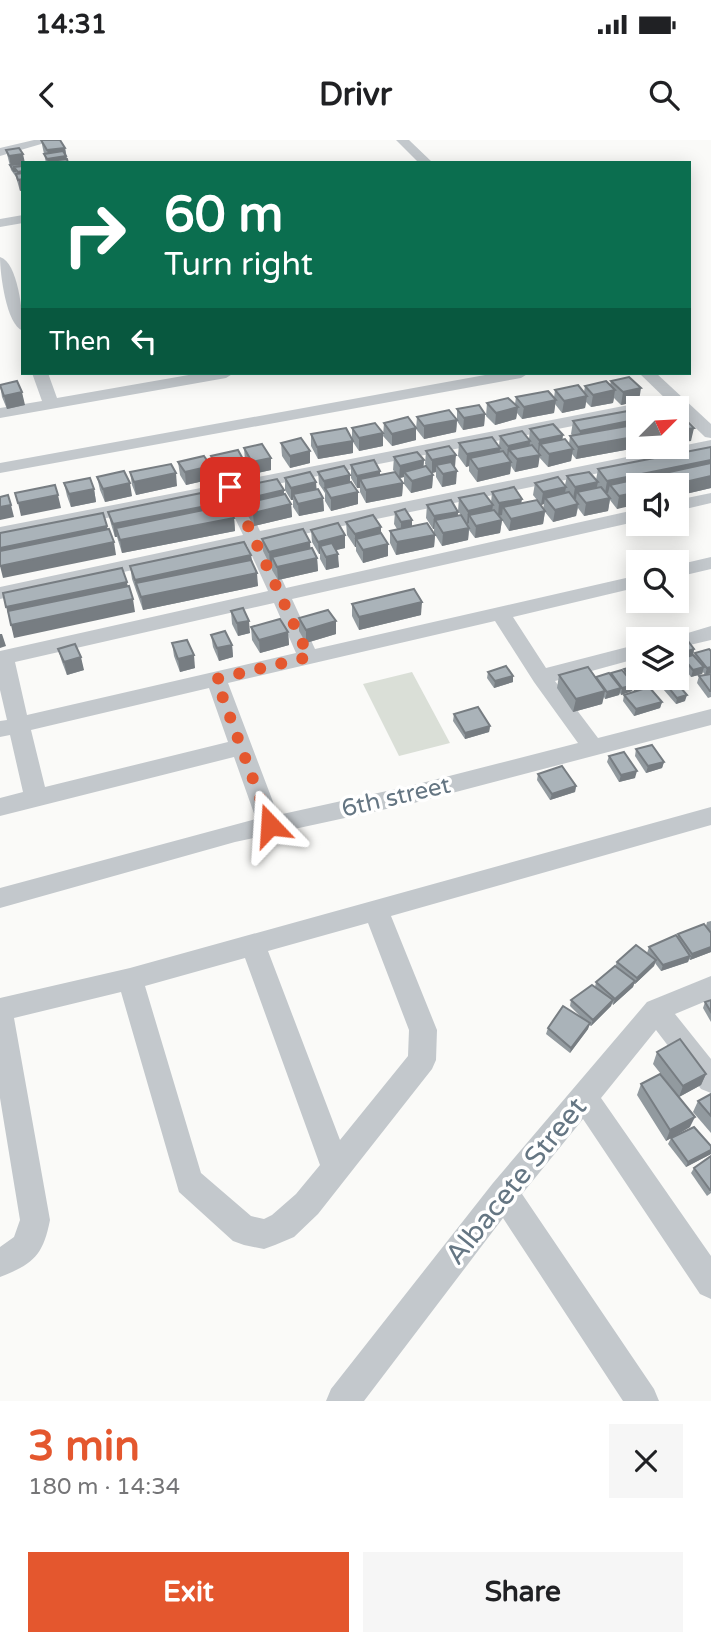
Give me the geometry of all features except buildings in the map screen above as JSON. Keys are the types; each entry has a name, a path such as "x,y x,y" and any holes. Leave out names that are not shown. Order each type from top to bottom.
{"street":[{"path":"0,152 50,140"},
{"path":"402,140 425,161"},
{"path":"26,146 32,161"},
{"path":"0,223 21,219"},
{"path":"21,270 2,267 21,320"},
{"path":"41,375 51,404"},
{"path":"119,375 126,391"},
{"path":"0,413 215,375"},
{"path":"0,468 510,375"},
{"path":"649,375 672,396"},
{"path":"0,533 626,411"},
{"path":"690,413 711,433"},
{"path":"0,593 711,445"},
{"path":"230,487 309,657"},
{"path":"689,503 711,498"},
{"path":"36,798 10,726 2,657 626,517"},
{"path":"689,568 711,563"},
{"path":"10,726 626,583"},
{"path":"502,614 541,677 594,749"},
{"path":"689,638 711,633"},
{"path":"541,677 626,654"},
{"path":"216,679 270,825"},
{"name":"6th street","path":"0,898 270,825 414,794 711,717"},
{"path":"0,807 242,747"},
{"path":"0,1010 130,979 711,816"},
{"path":"130,979 189,1182 244,1230 264,1234 283,1226 307,1204 422,1060 423,1030 376,911"},
{"path":"253,945 336,1168"},
{"name":"Albacete Street","path":"343,1401 504,1193 656,1010 711,987"},
{"path":"656,1010 711,1080"},
{"path":"0,1016 35,1220 31,1240 19,1255 0,1262"},
{"path":"584,1097 711,1283"},
{"path":"504,1193 642,1401"}],"shaded area":[{"path":"412,672 450,743 399,756 363,684"}],"route":[{"path":"230,487 309,657 216,679 270,825"}]}
